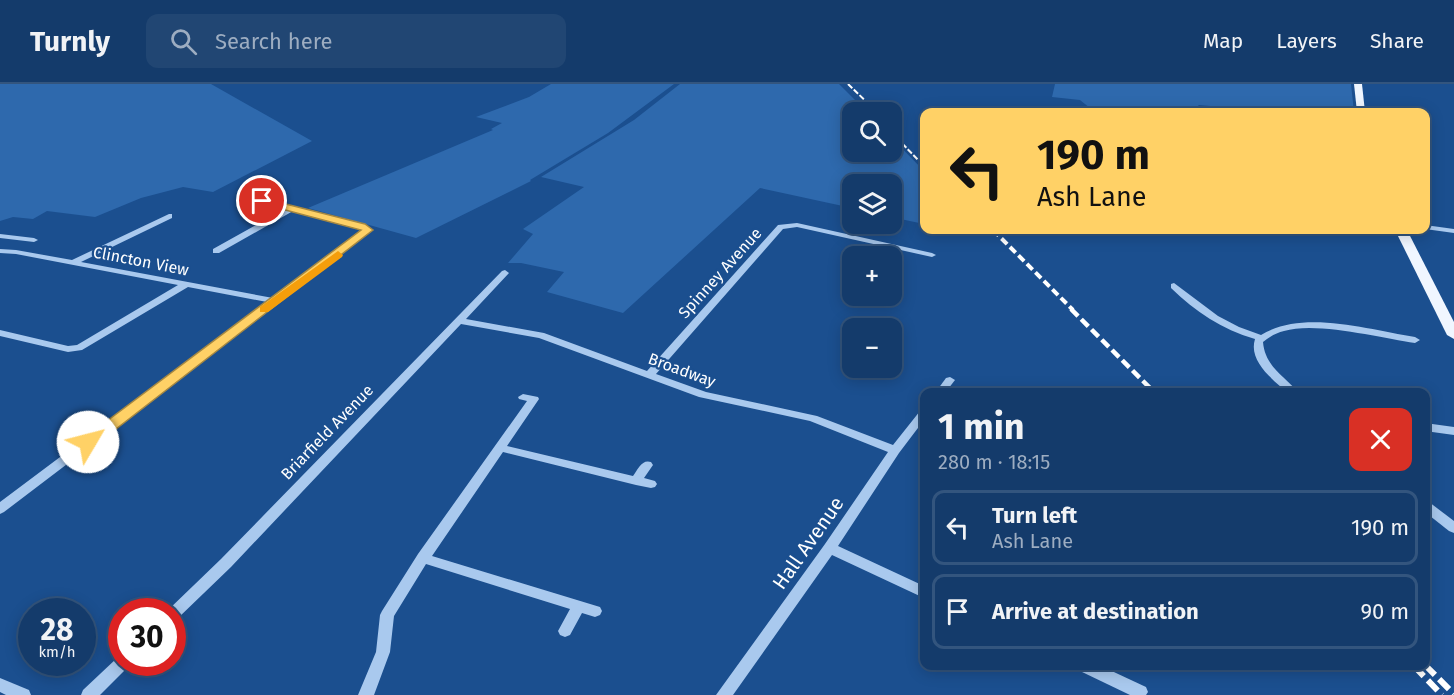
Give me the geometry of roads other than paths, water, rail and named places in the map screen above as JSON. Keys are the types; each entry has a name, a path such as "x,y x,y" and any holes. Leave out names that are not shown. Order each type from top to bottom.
{"main road":[{"path":"1358,84 1361,108"},
{"path":"1403,234 1454,335"}],"street":[{"path":"0,508 368,230 362,226 262,201"},
{"path":"216,251 291,209"},
{"path":"72,263 169,216"},
{"name":"Spinney Avenue","path":"650,374 781,227 797,225 932,255"},
{"path":"1430,228 1454,231"},
{"path":"0,236 34,240"},
{"path":"0,251 20,238"},
{"name":"Clincton View","path":"0,251 16,252 276,301"},
{"name":"Briarfield Avenue","path":"186,602 226,563 505,273"},
{"path":"0,333 68,349 79,348 185,285"},
{"path":"1174,286 1201,311 1216,321 1237,331 1262,338"},
{"name":"Broadway","path":"459,321 541,335 703,395 813,418 895,450"},
{"path":"1289,388 1265,366 1258,353 1258,341 1285,327 1305,325 1415,340"},
{"path":"944,388 950,380"},
{"path":"366,695 383,652 387,615 423,558 534,399 523,397"},
{"name":"Hall Avenue","path":"724,695 830,548 895,450 920,418"},
{"path":"1430,428 1454,431"},
{"path":"501,448 651,484"},
{"path":"636,481 647,465"},
{"path":"1430,509 1454,528"},
{"path":"830,548 920,590"},
{"path":"423,558 595,611"},
{"path":"564,631 579,606"},
{"path":"1093,670 1140,692"},
{"path":"88,695 108,676"},
{"path":"0,685 23,695"}],"railway":[{"path":"848,84 867,102"},
{"path":"902,143 920,162"},
{"path":"997,234 1073,310"},
{"path":"1071,309 1150,388"},
{"path":"1418,670 1442,695"},
{"path":"1430,670 1454,694"}]}
